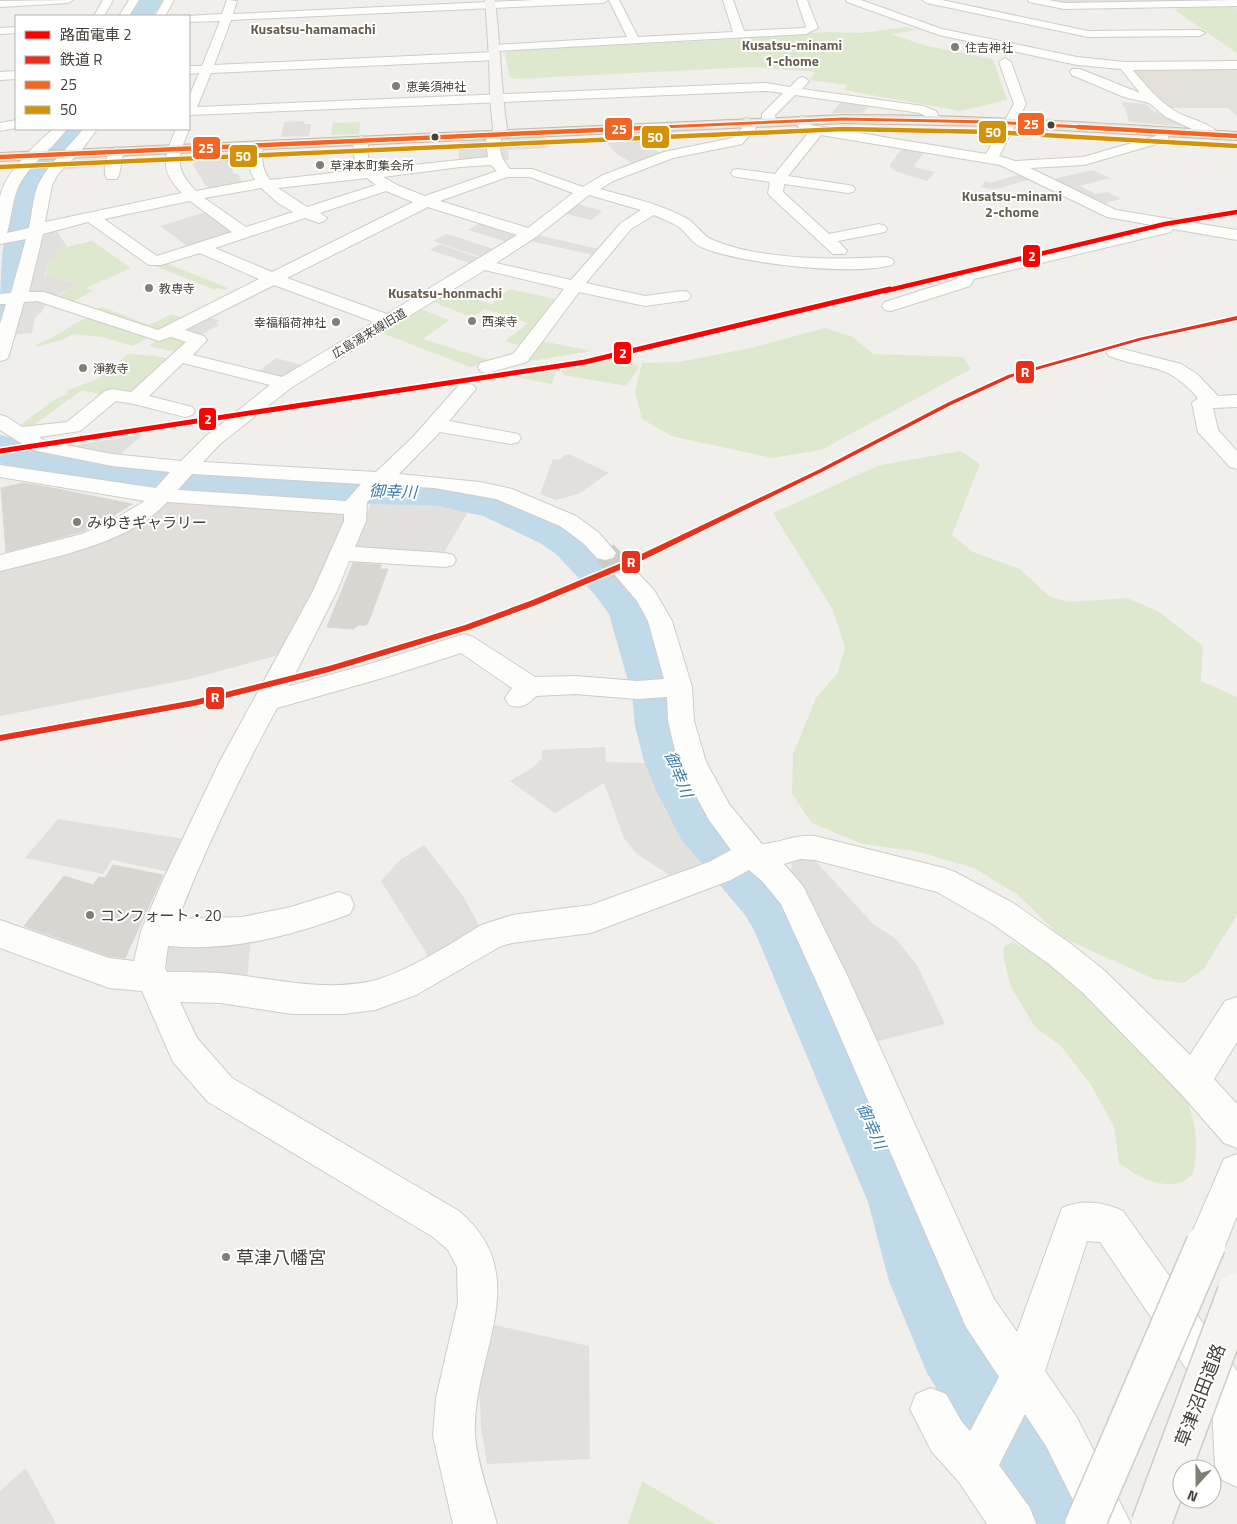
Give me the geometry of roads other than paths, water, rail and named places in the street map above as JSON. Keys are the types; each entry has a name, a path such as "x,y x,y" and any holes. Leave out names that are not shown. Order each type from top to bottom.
{"highway":[{"path":"0,157 801,120 933,119 1010,122 1236,137"}],"street":[{"path":"0,4 68,0"},
{"path":"100,15 108,0"},
{"path":"125,15 134,0"},
{"path":"161,15 169,0"},
{"path":"357,12 358,0"},
{"path":"190,19 357,12 490,3 604,0"},
{"path":"614,0 634,40"},
{"path":"728,0 740,35"},
{"path":"190,70 495,52 634,40 806,31 812,28 802,0"},
{"path":"851,0 939,32 1096,64 1124,66 1237,65"},
{"path":"927,0 1030,30 1088,34 1203,35 1160,5"},
{"path":"1033,0 1064,6 1237,3"},
{"path":"190,109 235,1"},
{"path":"490,3 500,83 496,98 500,129 493,140 495,161 506,173"},
{"path":"879,11 896,4"},
{"path":"1006,47 1064,6"},
{"path":"0,31 15,30"},
{"path":"990,159 1020,104 1005,62"},
{"path":"1124,66 1131,76 1170,114 1207,129 1213,134"},
{"path":"1076,72 1138,98 1156,100"},
{"path":"769,121 768,114 808,74 798,73"},
{"path":"0,76 15,75"},
{"path":"190,111 766,87 923,110 931,114 933,119"},
{"path":"801,120 806,128 1004,161 1103,211 1122,217 1237,235"},
{"name":"広島湯来線旧道","path":"0,563 58,550 108,532 153,505 213,440 285,384 483,264 530,234 586,191 608,178 669,155 737,140 749,128 746,122"},
{"path":"0,126 15,124"},
{"path":"59,130 18,174 3,205 1,236 34,231 191,196 265,184 495,161"},
{"path":"0,355 11,298 34,231 45,185 66,154 89,130"},
{"path":"182,130 174,149 172,169 191,196 244,233"},
{"path":"818,130 779,179 775,190 777,196 847,259"},
{"path":"1012,165 1084,161 1162,138 1164,131"},
{"path":"361,140 360,155 370,173 387,186 428,202 530,234"},
{"path":"256,145 254,164 265,184 307,213 360,233"},
{"path":"112,176 112,165 117,151"},
{"path":"11,298 38,296 159,336 360,233 466,186 506,173 532,173 652,210 684,223 704,242 714,246 805,262 847,259 886,262"},
{"path":"738,173 848,189"},
{"path":"92,218 155,262 387,186"},
{"path":"487,367 513,362 520,358 574,287 626,226 652,210"},
{"path":"890,306 964,282 967,276 1179,226"},
{"path":"826,239 880,229"},
{"path":"200,247 271,278 388,322"},
{"path":"483,264 574,287 645,301 657,301 682,296"},
{"path":"135,398 198,340 169,330"},
{"path":"1115,352 1184,372 1213,402"},
{"path":"180,357 285,384"},
{"path":"466,389 391,471 365,494 324,591 268,701 233,762 157,931 150,954 149,969 185,1050 220,1090 446,1224 461,1236 476,1263 478,1303 457,1398 454,1436 462,1475 476,1524"},
{"path":"19,433 73,427 112,395 135,398 185,411"},
{"path":"1237,401 1202,403 1208,432 1237,463"},
{"path":"0,421 39,446 112,460 365,494"},
{"path":"435,425 511,438"},
{"path":"0,470 144,494 365,494 459,484 504,494 568,521 591,538 646,596 654,607 660,621 692,763 743,861 773,872 792,895 836,988 980,1312 1020,1380 1061,1431 1109,1524"},
{"path":"341,552 445,560"},
{"path":"268,701 377,671 464,643 524,693 575,686 642,689 674,687"},
{"path":"0,934 109,973 155,982 220,988 292,999 343,999 375,995 405,984 492,936 512,929 591,919 743,861 770,856 800,847 815,848 944,881 974,896 1010,918 1087,976 1193,1082 1237,1130"},
{"path":"157,931 176,933 250,930 290,922 338,904"},
{"path":"1193,1082 1237,1012"},
{"path":"1085,1524 1237,1172"},
{"path":"976,1461 1020,1380 1075,1221 1110,1224 1233,1401 1237,1465"},
{"name":"草津沼田道路","path":"1151,1524 1229,1322 1237,1293"},
{"path":"931,1409 947,1437 976,1461 1014,1524"}],"water":[{"path":"140,0 164,0 154,15 130,15"},
{"path":"63,130 83,130 69,147 29,237 0,329 1,269 10,211 15,192 23,174 42,150"}],"waterway":[{"name":"御幸川","path":"0,447 26,460 143,479 275,488 438,493 496,505 556,533 572,544 612,584 632,612 658,695 662,726 671,761 684,791 701,822 767,896 780,918 905,1201 928,1281 956,1344 1032,1463 1062,1524"}],"tunnel":[{"path":"605,553 626,574"}],"tram line":[{"name":"2","path":"0,451 585,362 1165,224 1237,212"}],"rail line":[{"name":"R","path":"0,738 194,703 329,669 468,627 533,603 636,560 820,471 949,404 1010,376 1141,339 1237,318"}],"place":[{"name":"住吉神社","path":"955,47"},
{"name":"恵美須神社","path":"396,86"},
{"name":"草津本町集会所","path":"320,165"},
{"name":"教専寺","path":"149,288"},
{"name":"西楽寺","path":"472,321"},
{"name":"幸福稲荷神社","path":"336,322"},
{"name":"淨教寺","path":"83,368"},
{"name":"みゆきギャラリー","path":"77,522"},
{"name":"コンフォート・20","path":"90,915"},
{"name":"草津八幡宮","path":"226,1257"}],"district":[{"name":"Kusatsu-hamamachi","path":"313,28"},
{"name":"Kusatsu-minami 1-chome","path":"792,52"},
{"name":"Kusatsu-minami 2-chome","path":"1012,204"},
{"name":"Kusatsu-honmachi","path":"445,292"}]}
